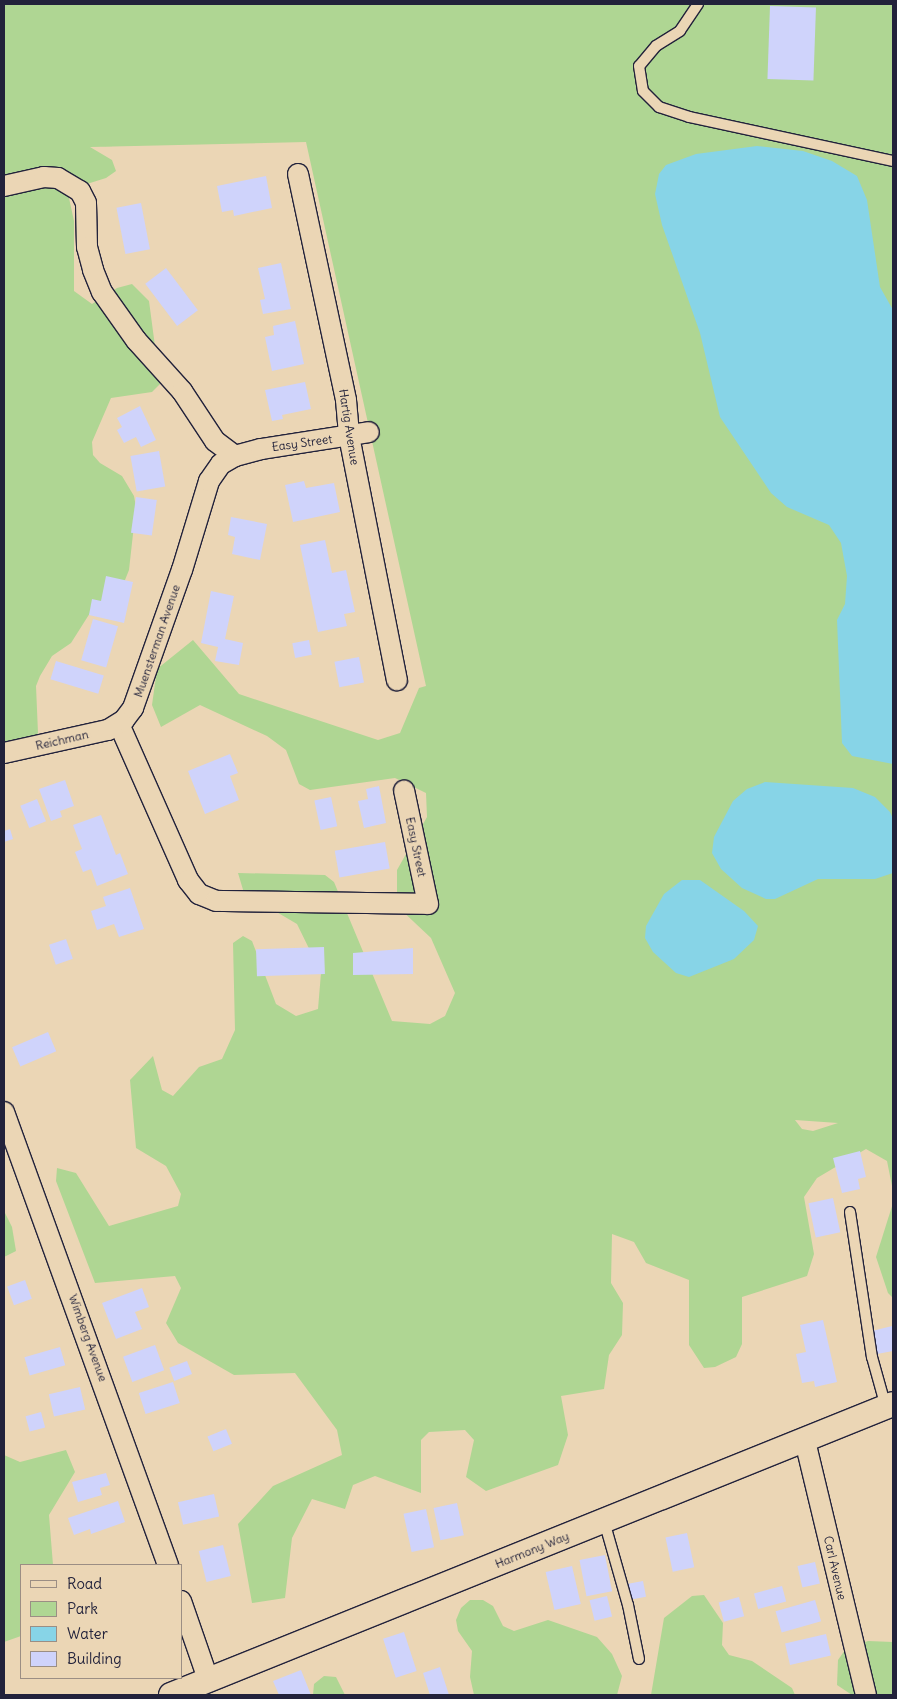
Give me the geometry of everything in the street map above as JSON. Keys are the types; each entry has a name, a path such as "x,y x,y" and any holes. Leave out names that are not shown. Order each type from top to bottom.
{"street":[{"name":"Hartig Avenue","path":"298,174 346,400 349,436 397,680"},
{"path":"4,186 44,177 58,178 80,192 86,202 87,247 102,292 136,340 182,391 215,441 235,456"},
{"name":"Easy Street","path":"235,456 369,432"},
{"name":"Muensterman Avenue","path":"120,724 133,708 182,570 209,481 221,464 235,456"},
{"name":"Easy Street","path":"120,724 188,880 205,898 227,903 428,904 404,790"},
{"name":"Reichman","path":"4,753 108,730 120,724"},
{"name":"Wimberg Avenue","path":"4,1112 12,1156 168,1564"},
{"name":"Harmony Way","path":"171,1695 805,1441 890,1405"},
{"name":"Carl Avenue","path":"805,1441 866,1695"},
{"path":"182,1604 208,1679"}],"lane":[{"path":"698,4 680,31 656,46 639,66 643,91 659,108 698,120 893,161"},
{"path":"850,1212 872,1357 890,1405"},
{"path":"604,1521 628,1605 639,1659"}],"green space":[{"path":"4,4 893,4 893,1191 887,1161 866,1149 817,1178 804,1197 814,1254 807,1276 742,1297 742,1344 736,1357 715,1367 704,1368 689,1345 689,1280 646,1263 634,1242 612,1234 611,1283 623,1303 622,1335 609,1355 604,1389 561,1396 568,1435 558,1465 486,1491 466,1477 474,1440 465,1430 429,1432 421,1440 421,1493 375,1476 353,1485 345,1509 312,1499 292,1538 285,1598 252,1603 238,1524 273,1486 342,1455 337,1430 295,1373 234,1375 178,1343 166,1323 181,1288 175,1276 95,1283 56,1181 57,1168 76,1173 109,1226 178,1206 181,1194 166,1166 136,1148 130,1080 153,1056 162,1090 173,1096 199,1067 222,1059 235,1030 233,943 243,936 252,941 276,1004 296,1016 318,1009 321,973 297,924 244,893 238,873 325,875 334,882 392,1021 430,1024 445,1016 455,993 431,938 397,906 397,870 427,817 426,793 395,778 310,790 299,784 286,750 267,736 200,705 161,727 152,705 157,669 193,640 239,694 378,740 400,733 419,688 426,686 306,142 90,147 112,160 116,171 106,178 74,188 69,198 74,221 74,291 92,304 117,288 132,284 149,301 160,384 152,392 111,398 92,442 93,455 100,463 122,476 134,496 136,507 129,570 125,580 90,613 71,643 52,656 40,676 36,686 38,733 31,743 4,750","holes":["795,1120 838,1123 813,1131 802,1129"]},
{"path":"893,1203 893,1298 888,1293 876,1257"},
{"path":"4,1211 12,1227 16,1251 4,1257"},
{"path":"66,1450 75,1472 49,1515 53,1564 20,1564 20,1636 4,1642 4,1455 20,1462"},
{"path":"704,1595 723,1623 722,1645 729,1655 752,1661 792,1688 795,1695 651,1695 664,1618 692,1596"},
{"path":"470,1600 483,1600 493,1606 503,1626 514,1631 548,1620 597,1637 612,1654 622,1676 617,1695 474,1695 470,1677 472,1651 458,1631 456,1620 461,1608"},
{"path":"868,1641 893,1642 893,1695 852,1695 837,1685 838,1660 845,1650"},
{"path":"324,1676 336,1677 345,1695 313,1695 314,1684"}],"water":[{"path":"757,146 803,151 832,161 857,176 867,200 880,287 893,310 893,764 852,756 842,743 837,620 845,604 847,576 841,543 829,525 787,507 771,493 720,417 700,333 662,225 655,194 659,174 666,165 696,154"},
{"path":"765,782 853,788 875,797 890,812 893,819 893,873 875,879 818,879 775,899 766,899 742,888 721,869 712,853 714,837 733,801 747,789"},
{"path":"682,880 700,880 744,911 758,926 754,940 734,959 689,977 676,973 653,952 645,938 646,926 664,894"}],"building":[{"path":"770,6 816,8 813,81 767,79"},
{"path":"266,176 272,208 234,216 233,210 222,212 217,186"},
{"path":"141,203 150,249 125,254 116,208"},
{"path":"281,263 291,309 263,314 260,300 265,299 258,268"},
{"path":"166,268 198,310 177,326 145,284"},
{"path":"295,321 304,364 272,371 265,337 274,335 273,326"},
{"path":"305,382 311,409 282,415 283,419 272,421 265,390"},
{"path":"140,406 156,440 141,447 136,437 124,443 117,430 122,427 117,418"},
{"path":"159,451 165,486 137,491 130,456"},
{"path":"304,481 306,488 334,483 340,512 293,522 285,485"},
{"path":"136,497 157,500 152,536 131,533"},
{"path":"231,517 267,524 260,560 232,554 235,537 228,535"},
{"path":"325,540 332,573 346,570 355,612 344,614 347,626 318,632 300,545"},
{"path":"106,576 133,582 124,623 89,615 92,599 101,601"},
{"path":"211,591 234,596 225,639 243,643 239,665 215,661 218,647 201,643"},
{"path":"93,619 118,626 106,668 81,660"},
{"path":"309,640 312,655 295,658 292,643"},
{"path":"359,657 364,683 339,687 334,662"},
{"path":"56,661 104,676 98,694 50,679"},
{"path":"230,754 238,773 230,776 239,800 205,814 188,771"},
{"path":"65,780 74,806 60,811 62,817 51,821 39,789"},
{"path":"379,786 386,823 364,828 358,801 368,799 366,789"},
{"path":"331,797 337,826 321,830 314,801"},
{"path":"37,799 46,821 29,828 20,806"},
{"path":"101,815 116,855 120,853 128,874 97,886 91,869 83,872 75,852 82,849 73,825"},
{"path":"10,829 13,839 4,842 4,831"},
{"path":"385,842 390,869 339,877 335,851"},
{"path":"130,888 144,929 119,937 114,924 97,930 91,911 106,906 103,897"},
{"path":"66,939 73,959 56,965 49,945"},
{"path":"324,947 325,974 257,976 256,949"},
{"path":"413,948 413,974 353,975 353,953"},
{"path":"48,1032 56,1051 20,1067 12,1047"},
{"path":"860,1151 866,1177 858,1179 860,1189 842,1193 833,1158"},
{"path":"833,1198 840,1232 816,1237 809,1203"},
{"path":"25,1280 32,1299 14,1305 7,1286"},
{"path":"142,1288 149,1307 135,1312 142,1329 116,1339 102,1303"},
{"path":"823,1320 837,1382 815,1387 814,1381 802,1383 796,1354 806,1352 800,1325"},
{"path":"892,1326 893,1351 877,1354 872,1331"},
{"path":"155,1345 164,1370 132,1382 123,1357"},
{"path":"60,1347 65,1365 30,1375 24,1357"},
{"path":"187,1361 192,1374 174,1381 169,1368"},
{"path":"173,1382 180,1403 146,1414 139,1393"},
{"path":"80,1387 85,1409 54,1417 49,1394"},
{"path":"41,1412 45,1427 30,1432 26,1416"},
{"path":"226,1429 232,1444 213,1451 207,1436"},
{"path":"106,1473 110,1485 100,1488 102,1495 78,1502 72,1482"},
{"path":"214,1494 219,1516 183,1525 178,1502"},
{"path":"118,1501 125,1522 91,1534 90,1529 74,1535 68,1518"},
{"path":"457,1503 464,1535 440,1540 434,1508"},
{"path":"426,1509 434,1547 412,1552 404,1514"},
{"path":"687,1533 694,1567 673,1572 665,1538"},
{"path":"223,1545 231,1576 206,1582 199,1551"},
{"path":"605,1555 612,1591 587,1596 579,1560"},
{"path":"815,1562 820,1583 802,1587 797,1566"},
{"path":"572,1566 581,1604 554,1610 546,1572"},
{"path":"643,1581 646,1597 631,1600 628,1584"},
{"path":"782,1586 786,1601 758,1609 754,1594"},
{"path":"607,1596 612,1616 595,1621 590,1600"},
{"path":"739,1597 744,1616 724,1622 719,1602"},
{"path":"815,1600 821,1621 782,1632 776,1611"},
{"path":"404,1632 417,1671 396,1678 383,1639"},
{"path":"826,1634 831,1655 790,1665 785,1643"},
{"path":"440,1667 449,1695 430,1695 423,1673"},
{"path":"301,1670 311,1695 279,1695 273,1681"}]}
